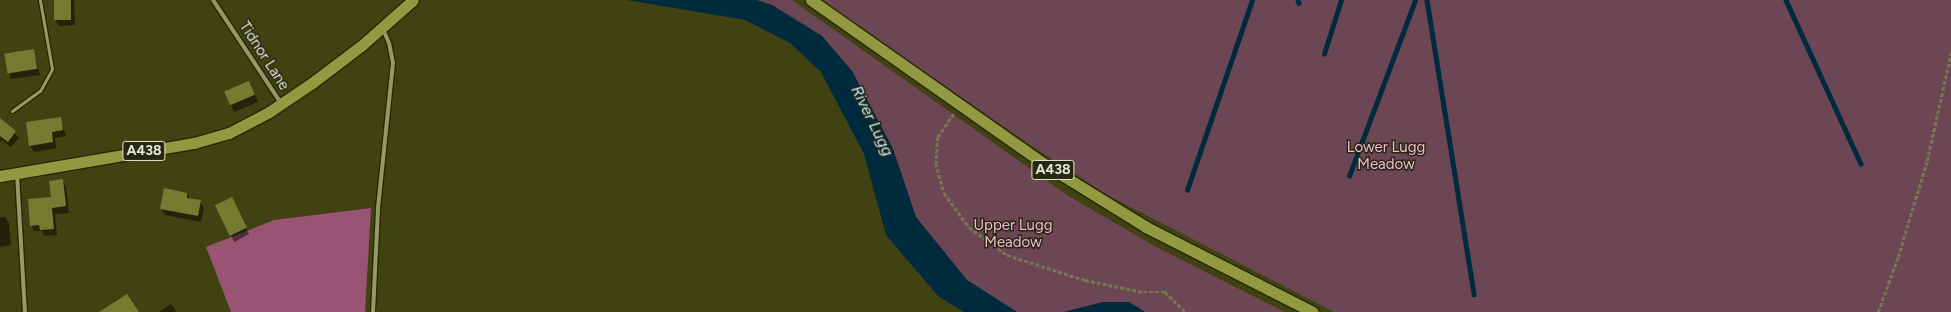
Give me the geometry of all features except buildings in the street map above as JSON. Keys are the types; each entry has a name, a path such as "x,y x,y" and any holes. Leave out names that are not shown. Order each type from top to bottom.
{"highway":[{"name":"A438","path":"0,176 194,143 229,133 281,104 361,46 413,0"},
{"name":"A438","path":"811,0 1048,167 1146,227 1313,312"}],"street":[{"name":"Tidnor Lane","path":"213,0 281,104"},
{"path":"373,312 378,208 393,63 389,44 382,27"},
{"path":"17,174 25,312"}],"lane":[{"path":"12,111 40,91 52,69 40,0"}],"path":[{"path":"1878,312 1898,257 1927,161 1951,52"},
{"path":"960,106 938,137 936,163 944,193 970,227 1007,255 1086,280 1143,292 1165,292 1186,312"}],"green space":[{"name":"Upper Lugg Meadow","path":"757,0 792,0 1067,195 1156,247 1285,312 1145,312 1129,302 1103,302 1064,312 1017,312 967,280 916,217 893,149 852,71 822,36 772,5"},
{"name":"Lower Lugg Meadow","path":"821,0 1951,0 1951,312 1334,312 1109,196 1027,143"}],"shaded area":[{"path":"371,208 365,312 231,312 206,247 274,220"}],"water":[{"name":"River Lugg","path":"627,0 757,0 772,5 822,36 852,71 893,149 916,217 967,280 1017,312 964,312 938,296 886,235 864,154 821,72 790,43 745,20"},
{"path":"1103,302 1129,302 1145,312 1064,312"}],"waterway":[{"path":"1187,190 1252,0"},
{"path":"1324,54 1341,0"},
{"path":"1349,176 1415,0"},
{"path":"1427,0 1474,294"},
{"path":"1786,0 1861,164"}]}
